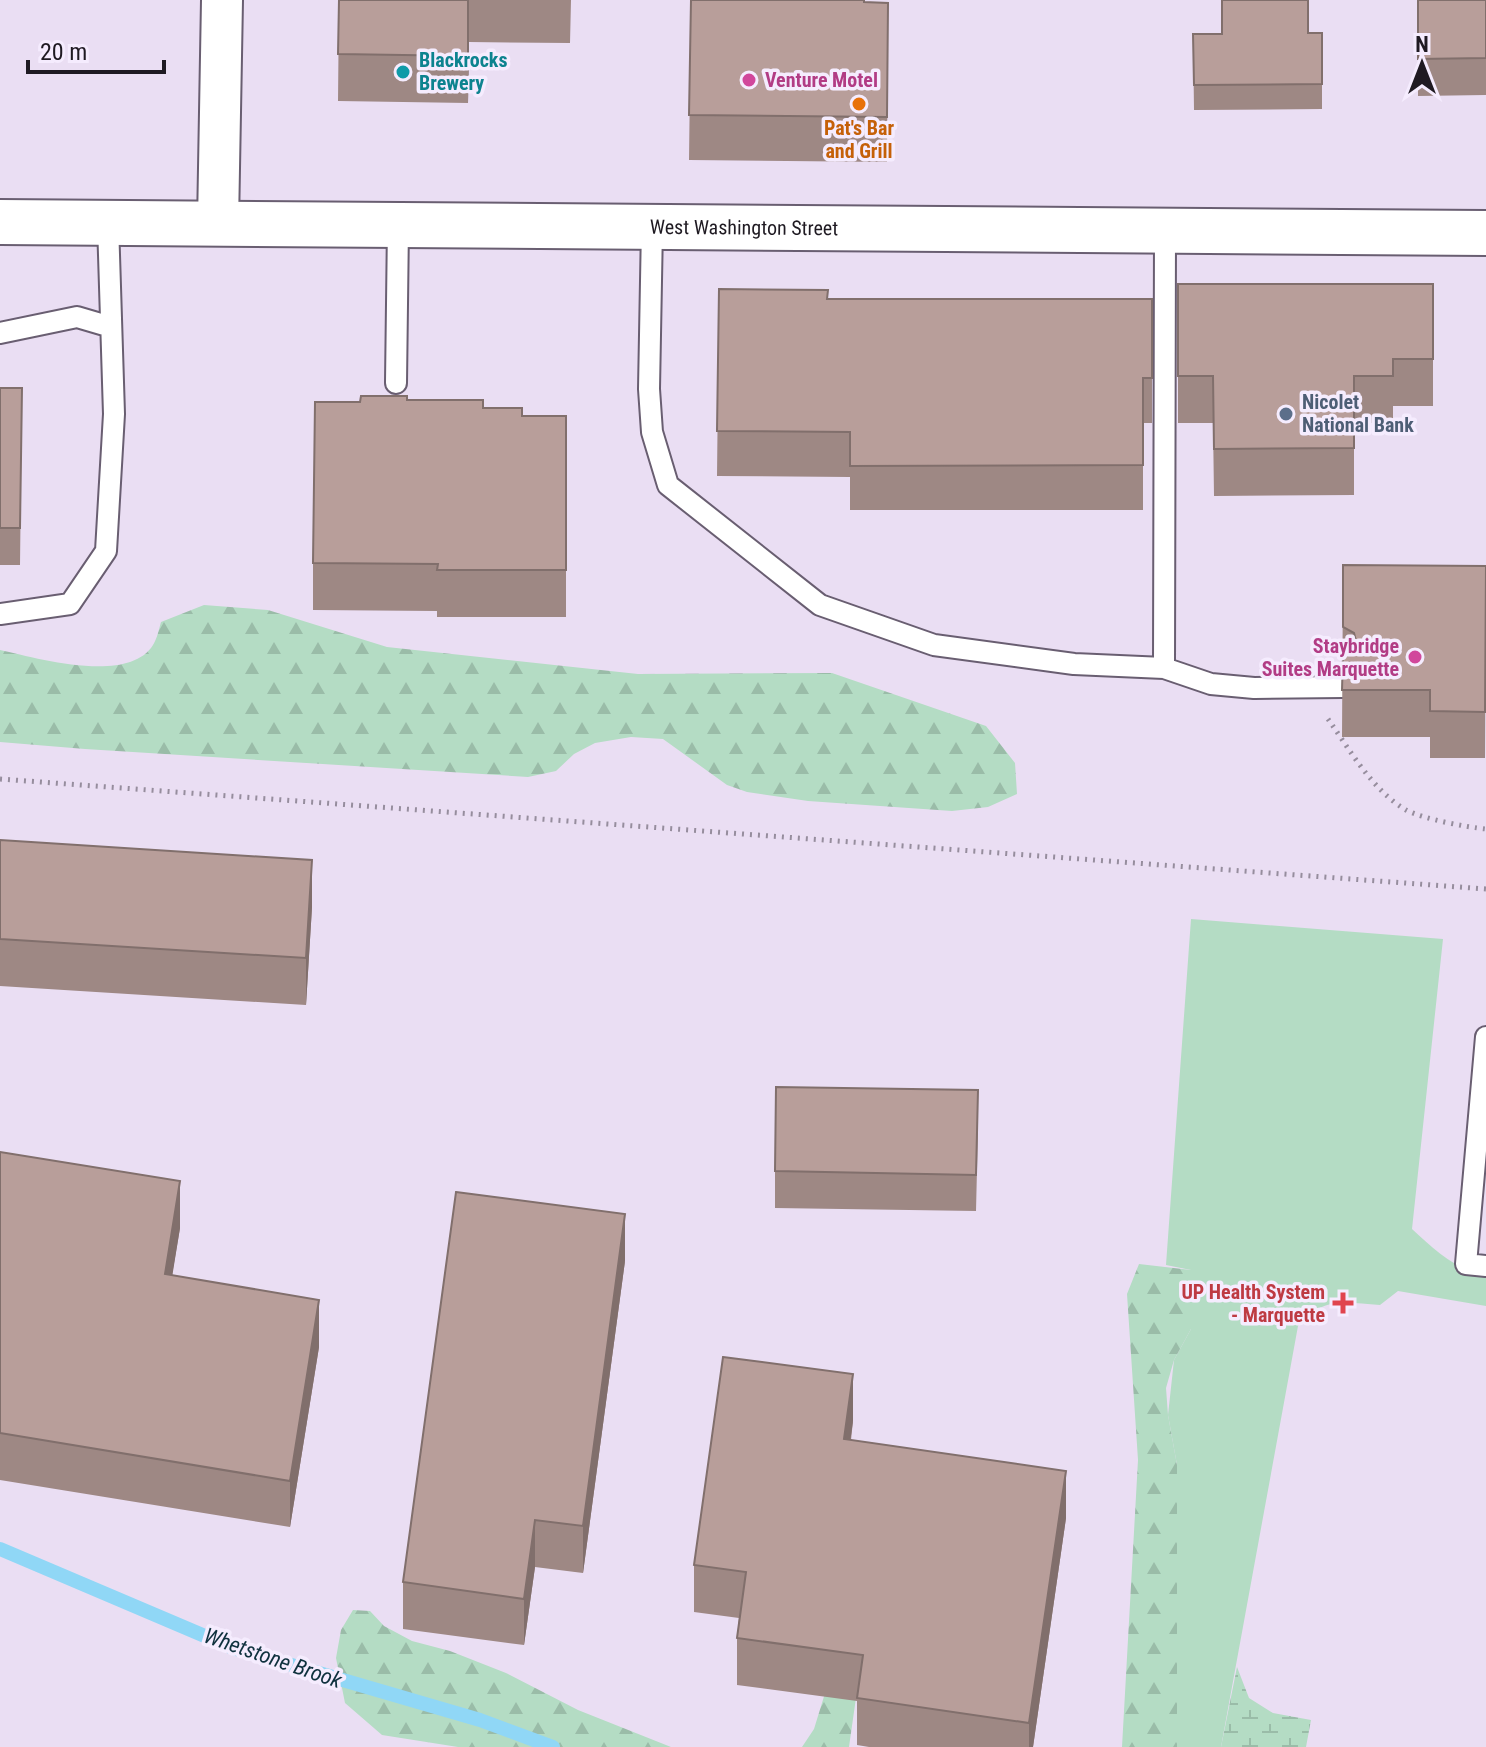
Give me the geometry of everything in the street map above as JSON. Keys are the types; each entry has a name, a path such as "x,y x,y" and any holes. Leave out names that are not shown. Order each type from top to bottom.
{"main road":[{"name":"West Washington Street","path":"0,222 1486,233"}],"street":[{"path":"218,224 222,0"}],"lane":[{"path":"0,614 70,604 106,551 114,414 108,223"},
{"path":"396,383 398,225"},
{"path":"652,227 649,389 652,432 668,485 820,605 934,645 1074,664 1164,668 1211,684 1254,688 1343,687"},
{"path":"1164,668 1165,232"},
{"path":"0,333 77,317 111,327"},
{"path":"1486,1037 1466,1264 1486,1266"}],"path":[{"path":"1304,687 1374,783 1407,811 1486,829"},
{"path":"0,779 1486,889"}],"green space":[{"path":"204,605 268,610 387,647 638,674 832,673 986,726 1015,763 1017,794 988,807 952,811 808,801 747,792 727,785 663,739 631,737 595,743 574,754 556,771 528,777 0,742 0,650 81,666 124,664 141,657 153,645 161,622"},
{"path":"1191,919 1443,939 1412,1229 1455,1264 1486,1275 1486,1306 1398,1291 1380,1305 1345,1303 1326,1306 1307,1316 1298,1326 1221,1747 1177,1747 1177,1465 1168,1415 1174,1360 1191,1329 1191,1270 1166,1265"},
{"path":"1139,1264 1191,1270 1197,1297 1191,1329 1174,1360 1166,1388 1177,1465 1177,1747 1122,1747 1138,1460 1127,1294"},
{"path":"884,1501 849,1747 802,1747 814,1729"},
{"path":"353,1610 370,1611 384,1626 412,1641 450,1651 506,1673 578,1710 671,1747 458,1747 382,1735 345,1703 336,1658 341,1630"},
{"path":"1237,1667 1249,1698 1273,1713 1311,1720 1306,1747 1221,1747"}],"building":[{"path":"339,0 468,0 468,56 338,54"},
{"path":"691,0 864,0 888,3 887,117 689,115"},
{"path":"1222,0 1308,0 1308,33 1322,33 1322,84 1194,85 1193,34 1222,34"},
{"path":"1418,0 1486,0 1486,58 1418,59"},
{"name":"Nicolet National Bank","path":"1178,284 1433,284 1433,359 1393,359 1393,376 1354,376 1354,448 1214,449 1213,376 1178,376"},
{"path":"719,289 828,290 827,299 1152,299 1152,378 1143,378 1143,465 850,466 850,432 717,431"},
{"path":"0,388 22,388 20,528 0,528"},
{"path":"361,396 407,396 407,400 483,400 483,408 522,408 522,416 566,416 566,570 437,570 438,564 313,563 315,402 360,402"},
{"name":"Staybridge Suites Marquette","path":"1343,565 1486,566 1485,712 1430,711 1430,690 1342,690 1343,653 1350,651 1356,641 1354,633 1343,627"},
{"path":"0,840 312,860 306,958 0,939"},
{"path":"776,1087 978,1090 976,1175 775,1171"},
{"path":"0,1152 180,1181 165,1274 319,1300 290,1481 0,1433"},
{"path":"456,1192 625,1214 583,1526 535,1520 524,1599 403,1582"},
{"path":"723,1357 853,1374 844,1439 1066,1471 1029,1723 857,1698 863,1655 737,1638 746,1572 694,1565"}],"waterway":[{"name":"Whetstone Brook","path":"0,1549 233,1648 480,1720 553,1747"}],"place":[{"name":"Blackrocks Brewery","path":"403,72"},
{"name":"Venture Motel","path":"749,80"},
{"name":"Pat's Bar and Grill","path":"859,104"},
{"name":"Nicolet National Bank","path":"1286,414"},
{"name":"Staybridge Suites Marquette","path":"1415,657"},
{"name":"UP Health System - Marquette","path":"1343,1303"}]}
